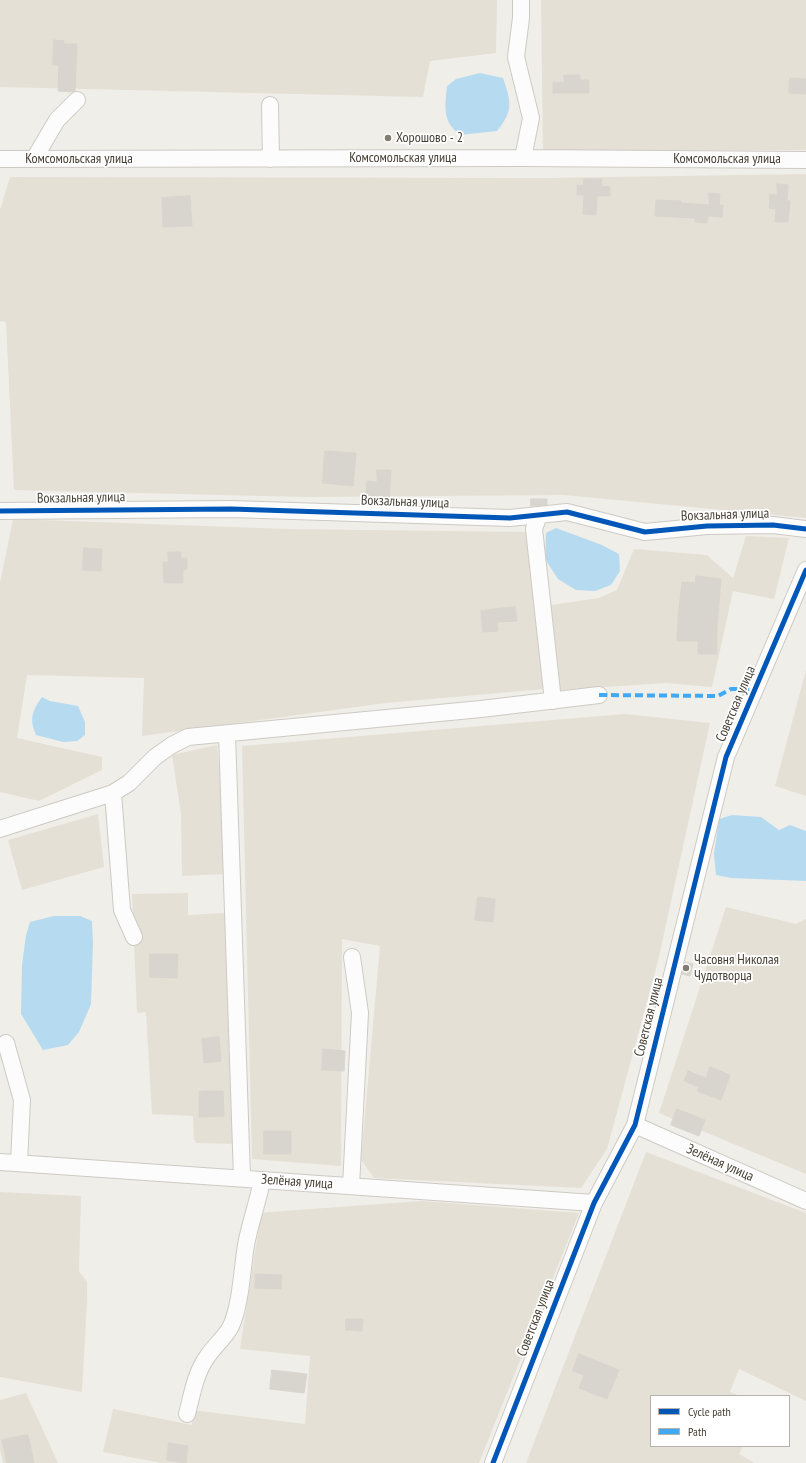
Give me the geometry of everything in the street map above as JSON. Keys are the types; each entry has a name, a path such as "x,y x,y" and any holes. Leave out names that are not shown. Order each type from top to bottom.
{"street":[{"path":"522,0 516,57 531,118 523,158"},
{"path":"34,159 57,120 77,100"},
{"path":"270,105 271,159"},
{"name":"Комсомольская улица","path":"0,159 523,158 806,160"},
{"name":"Вокзальная улица","path":"0,511 231,509 510,518 567,512 645,532 707,526 766,525 806,529"},
{"path":"539,515 534,529 553,701"},
{"name":"Советская улица","path":"493,1463 594,1203 635,1125 726,757 806,570"},
{"path":"0,829 114,793 129,783 156,757 172,745 188,737 553,701 599,695"},
{"path":"227,734 242,1178"},
{"path":"114,793 122,910 134,937"},
{"path":"351,1186 360,1013 352,957"},
{"path":"6,1043 22,1100 19,1163"},
{"name":"Зелёная улица","path":"635,1125 806,1201"},
{"name":"Зелёная улица","path":"0,1162 594,1203"},
{"path":"187,1414 198,1372 207,1356 219,1343 231,1326 238,1302 246,1244 258,1202 262,1180"}],"shaded area":[{"path":"0,0 497,0 496,53 430,61 423,97 0,87"},
{"path":"541,0 806,0 806,150 543,150"},
{"path":"806,174 806,518 564,495 305,497 14,490 6,322 0,321 0,210 10,177 547,178"},
{"path":"13,519 288,529 526,532 544,689 386,703 142,736 144,678 27,675 17,738 102,757 102,770 39,801 0,792 0,583"},
{"path":"746,536 789,538 774,599 733,591 712,687 666,683 560,690 551,605 599,598 617,590 634,549 707,555 733,578"},
{"path":"806,670 806,796 775,786"},
{"path":"625,714 710,723 658,961 607,1149 581,1188 374,1178 361,1160 380,946 342,939 341,1166 252,1159 242,746"},
{"path":"217,745 223,806 225,874 182,876 181,814 172,755"},
{"path":"98,814 104,867 22,890 8,840"},
{"path":"188,893 188,915 225,913 236,1144 196,1143 194,1139 193,1116 152,1114 146,1012 137,1013 132,894"},
{"path":"726,907 796,924 806,919 806,1174 659,1113"},
{"path":"646,1152 806,1213 806,1401 739,1369 730,1392 738,1395 650,1395 650,1447 742,1447 739,1454 755,1463 526,1463"},
{"path":"0,1192 81,1196 79,1271 87,1282 82,1392 0,1377"},
{"path":"422,1201 579,1213 479,1463 162,1463 103,1452 113,1409 192,1425 192,1410 305,1424 310,1356 240,1349 261,1213"},
{"path":"26,1393 58,1463 3,1463 0,1449 0,1400"}],"water":[{"path":"480,73 503,78 508,93 508,111 497,131 460,135 454,130 447,119 445,107 447,86 456,79"},
{"path":"556,528 602,545 619,554 620,571 611,585 595,591 576,590 558,579 545,559 546,533"},
{"path":"42,697 50,701 78,706 85,722 85,735 77,741 63,742 36,735 32,720 34,711"},
{"path":"732,815 761,817 779,830 790,825 806,831 806,881 731,878 716,875 714,854 719,819"},
{"path":"54,916 80,916 92,921 93,942 91,1004 79,1032 68,1045 43,1050 21,1014 22,965 26,935 30,922"}],"building":[{"path":"54,40 64,41 64,44 77,44 75,91 73,92 58,91 59,65 53,65"},
{"path":"564,75 580,75 580,80 589,80 589,93 553,93 553,82 564,83"},
{"path":"790,78 806,79 806,94 789,93"},
{"path":"584,179 602,179 601,186 610,187 610,196 597,196 596,215 583,214 584,195 577,195 577,185 583,186"},
{"path":"777,184 788,185 787,201 790,201 788,222 775,222 776,209 769,208 770,194 777,195"},
{"path":"709,193 720,194 719,205 723,205 722,217 708,216 707,223 695,222 695,218 655,216 656,200 681,201 681,203 709,205"},
{"path":"190,196 192,226 163,227 162,198"},
{"path":"325,451 356,453 353,486 323,483"},
{"path":"377,470 391,470 389,504 366,503 367,481 377,482"},
{"path":"531,499 547,499 547,505 531,506"},
{"path":"84,548 102,549 101,571 83,570"},
{"path":"168,552 181,552 181,558 187,558 187,569 183,570 183,583 164,583 163,562 168,562"},
{"path":"696,576 721,579 717,627 717,654 698,654 698,641 677,641 682,582 695,583"},
{"path":"515,607 517,621 497,622 498,631 483,632 481,611"},
{"path":"478,897 495,899 493,922 475,920"},
{"path":"150,954 178,954 177,978 150,977"},
{"name":"Часовня Николая Чудотворца","path":"685,962 693,964 690,976 682,974"},
{"path":"219,1037 221,1061 204,1063 202,1039"},
{"path":"323,1049 345,1051 344,1071 322,1070"},
{"path":"710,1067 730,1075 721,1100 697,1091 699,1087 684,1081 688,1071 706,1078"},
{"path":"223,1091 224,1116 199,1117 199,1092"},
{"path":"677,1109 705,1120 699,1136 671,1125"},
{"path":"264,1131 291,1131 291,1154 264,1154"},
{"path":"256,1274 282,1275 281,1289 255,1288"},
{"path":"346,1319 363,1319 362,1331 346,1330"},
{"path":"579,1354 619,1370 607,1399 579,1388 584,1375 573,1371"},
{"path":"272,1370 307,1374 304,1393 270,1389"},
{"path":"28,1435 34,1463 7,1463 2,1440"},
{"path":"169,1443 188,1446 186,1463 167,1460"}],"marked path":[{"path":"599,695 718,696 731,689 755,689"}],"cycle path":[{"path":"0,511 231,509 510,518 567,512 645,532 707,526 773,525 806,529"},
{"path":"493,1463 594,1203 635,1125 726,757 806,570"}],"place":[{"name":"Хорошово - 2","path":"388,138"},
{"name":"Часовня Николая Чудотворца","path":"686,968"}]}
